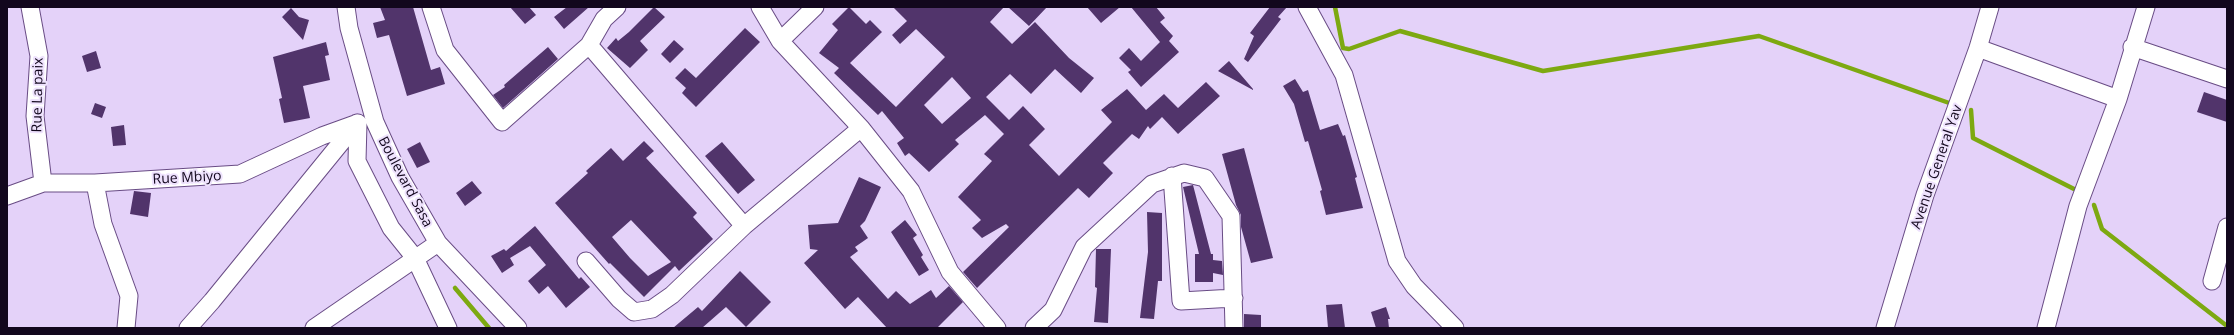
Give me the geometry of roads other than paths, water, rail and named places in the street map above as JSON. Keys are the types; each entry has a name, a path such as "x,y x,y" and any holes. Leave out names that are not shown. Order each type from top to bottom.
{"street":[{"name":"Rue La paix","path":"30,7 39,56 35,116 43,183"},
{"name":"Boulevard Sasa","path":"346,7 349,28 375,122 400,177 438,242 518,328"},
{"path":"432,7 445,50 502,122 590,45 604,19 617,7"},
{"path":"760,7 780,42 861,128 911,191 950,272 997,328"},
{"path":"780,42 815,7"},
{"path":"1307,7 1344,75 1397,261 1414,286 1454,328"},
{"name":"Avenue General Yav","path":"1885,328 1925,195 1978,48 1990,7"},
{"path":"2046,328 2078,206 2118,99 2132,47 2146,7"},
{"path":"590,45 744,226"},
{"path":"2132,47 2227,78"},
{"path":"1978,48 2118,99"},
{"name":"Rue Mbiyo","path":"7,196 43,183 95,183 240,174 322,136 358,123 375,122"},
{"path":"358,123 356,161 391,228 415,258 448,328"},
{"path":"188,328 212,301 358,123"},
{"path":"586,261 619,299 634,312 652,309 672,295 744,226 861,128"},
{"path":"1034,328 1053,310 1084,247 1152,184 1184,173 1205,178 1231,216 1234,328"},
{"path":"1172,176 1181,302 1234,298"},
{"path":"95,183 103,224 129,296 126,328"},
{"path":"2212,281 2227,227"},
{"path":"314,328 438,242"}],"waterway":[{"path":"1335,7 1343,48 1349,49 1400,31 1543,71 1759,36 1952,104"},
{"path":"1971,110 1973,138 2074,189"},
{"path":"2094,205 2102,229 2227,326"},
{"path":"455,288 489,328"}]}
